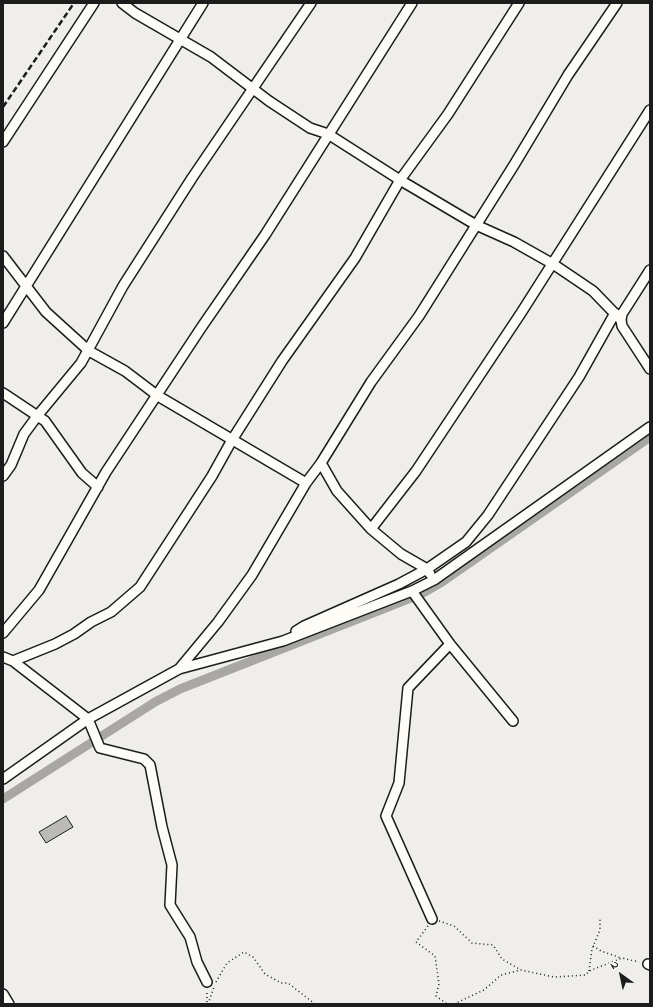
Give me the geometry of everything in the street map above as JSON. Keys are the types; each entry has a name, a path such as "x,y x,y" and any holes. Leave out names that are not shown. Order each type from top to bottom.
{"street":[{"path":"3,142 94,3"},
{"path":"122,3 211,57 253,89 310,128 328,134 400,180 476,225 514,242 553,264 593,291 618,316 622,326 650,369"},
{"path":"3,323 203,3"},
{"path":"3,476 11,465 24,434 89,351 99,328 123,286 192,178 311,3"},
{"path":"3,633 39,590 98,487 201,328 265,235 412,3"},
{"path":"13,661 55,644 74,634 91,622 111,612 140,587 212,476 232,440 282,361 355,258 400,180 452,107 519,3"},
{"path":"178,669 218,622 252,575 306,482 321,463 371,382 419,316 568,75 617,3"},
{"path":"371,529 416,472 553,264 650,110"},
{"path":"3,256 26,288 59,326 89,351 125,371 158,396 306,482"},
{"path":"283,641 304,626 368,599 427,569 466,542 481,525 618,316 622,314 650,270"},
{"path":"3,392 45,421 82,473 98,487"},
{"path":"3,779 88,719 178,669 283,641 412,591 434,580 650,427"},
{"path":"321,463 337,491 371,529 401,554 427,569 434,580"},
{"path":"412,591 450,644 513,721"},
{"path":"432,919 386,816 399,783 408,688 450,644"},
{"path":"3,656 13,661 88,719 98,744 103,750 144,759 150,765 162,827 172,865 170,905 190,937 197,962 207,982"},
{"path":"3,994 9,1004"}],"path":[{"path":"590,971 593,946 600,930 600,917"},
{"path":"447,1004 436,996 439,984 435,956 416,942 432,919 454,926 472,943 493,945 502,959 521,970 554,977 586,975 590,971 622,958"},
{"path":"593,946 601,951 622,958 649,964"},
{"path":"207,1004 217,980 227,963 244,952 253,957 264,974 281,983 288,983 315,1004"},
{"path":"454,1004 484,990 501,975 521,970"},
{"path":"207,982 207,1004"}],"building":[{"path":"66,816 73,827 46,843 39,832"}],"waterway":[{"path":"3,799 155,702 180,689 421,594 442,582 650,437"}],"railway":[{"path":"3,107 74,3"}]}
